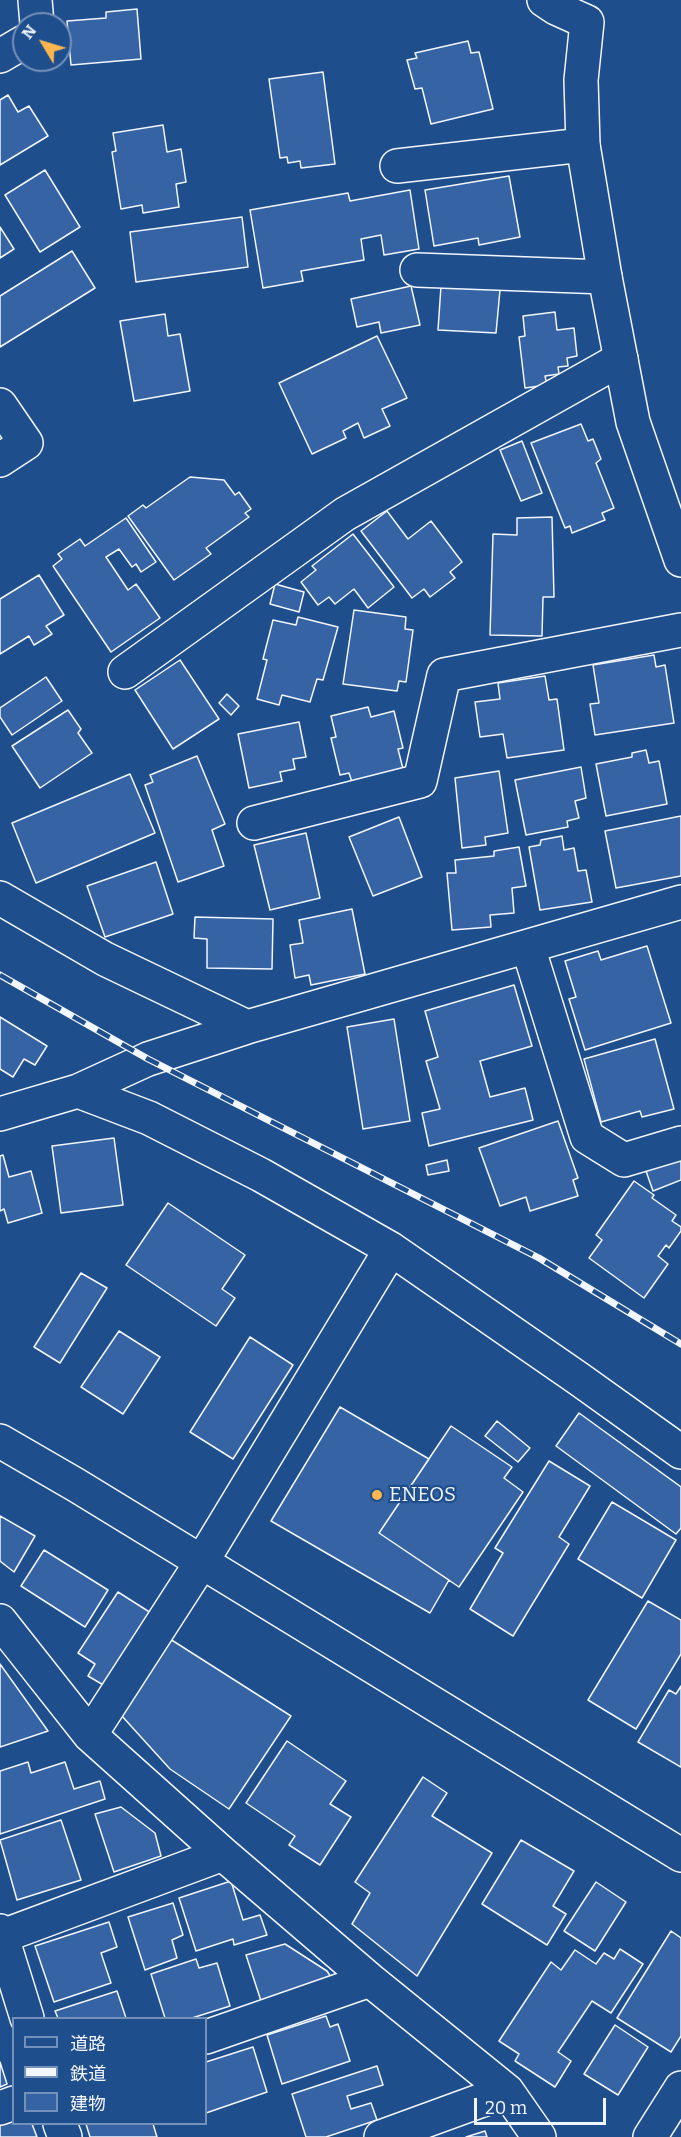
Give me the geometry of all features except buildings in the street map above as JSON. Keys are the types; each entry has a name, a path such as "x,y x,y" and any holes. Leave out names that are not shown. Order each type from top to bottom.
{"street":[{"path":"544,0 556,8 589,11 581,80 583,145 605,277 633,422 681,560"},
{"path":"397,166 583,145"},
{"path":"417,270 605,277"},
{"path":"125,672 345,513 621,359"},
{"path":"0,405 26,443 0,460"},
{"path":"254,823 420,781 444,675 681,630"},
{"path":"0,898 105,959 247,1027"},
{"path":"0,1114 78,1091 148,1059 247,1027 681,902"},
{"path":"528,947 587,1137 624,1160 681,1143"},
{"path":"78,1091 149,1118 261,1175 391,1249 579,1378 681,1452"},
{"path":"90,1735 201,1563 391,1249"},
{"path":"0,1441 76,1485 681,1855"},
{"path":"0,1621 90,1735 223,1854 370,1980 507,2091 539,2137"},
{"path":"26,2017 1,1935 223,1854"},
{"path":"207,2037 370,1980"},
{"path":"650,2137 681,2088"},
{"path":"381,2137 507,2091"}],"railway":[{"path":"0,975 148,1059 539,1258 681,1344"}],"place":[{"name":"ENEOS","path":"377,1495"}]}
